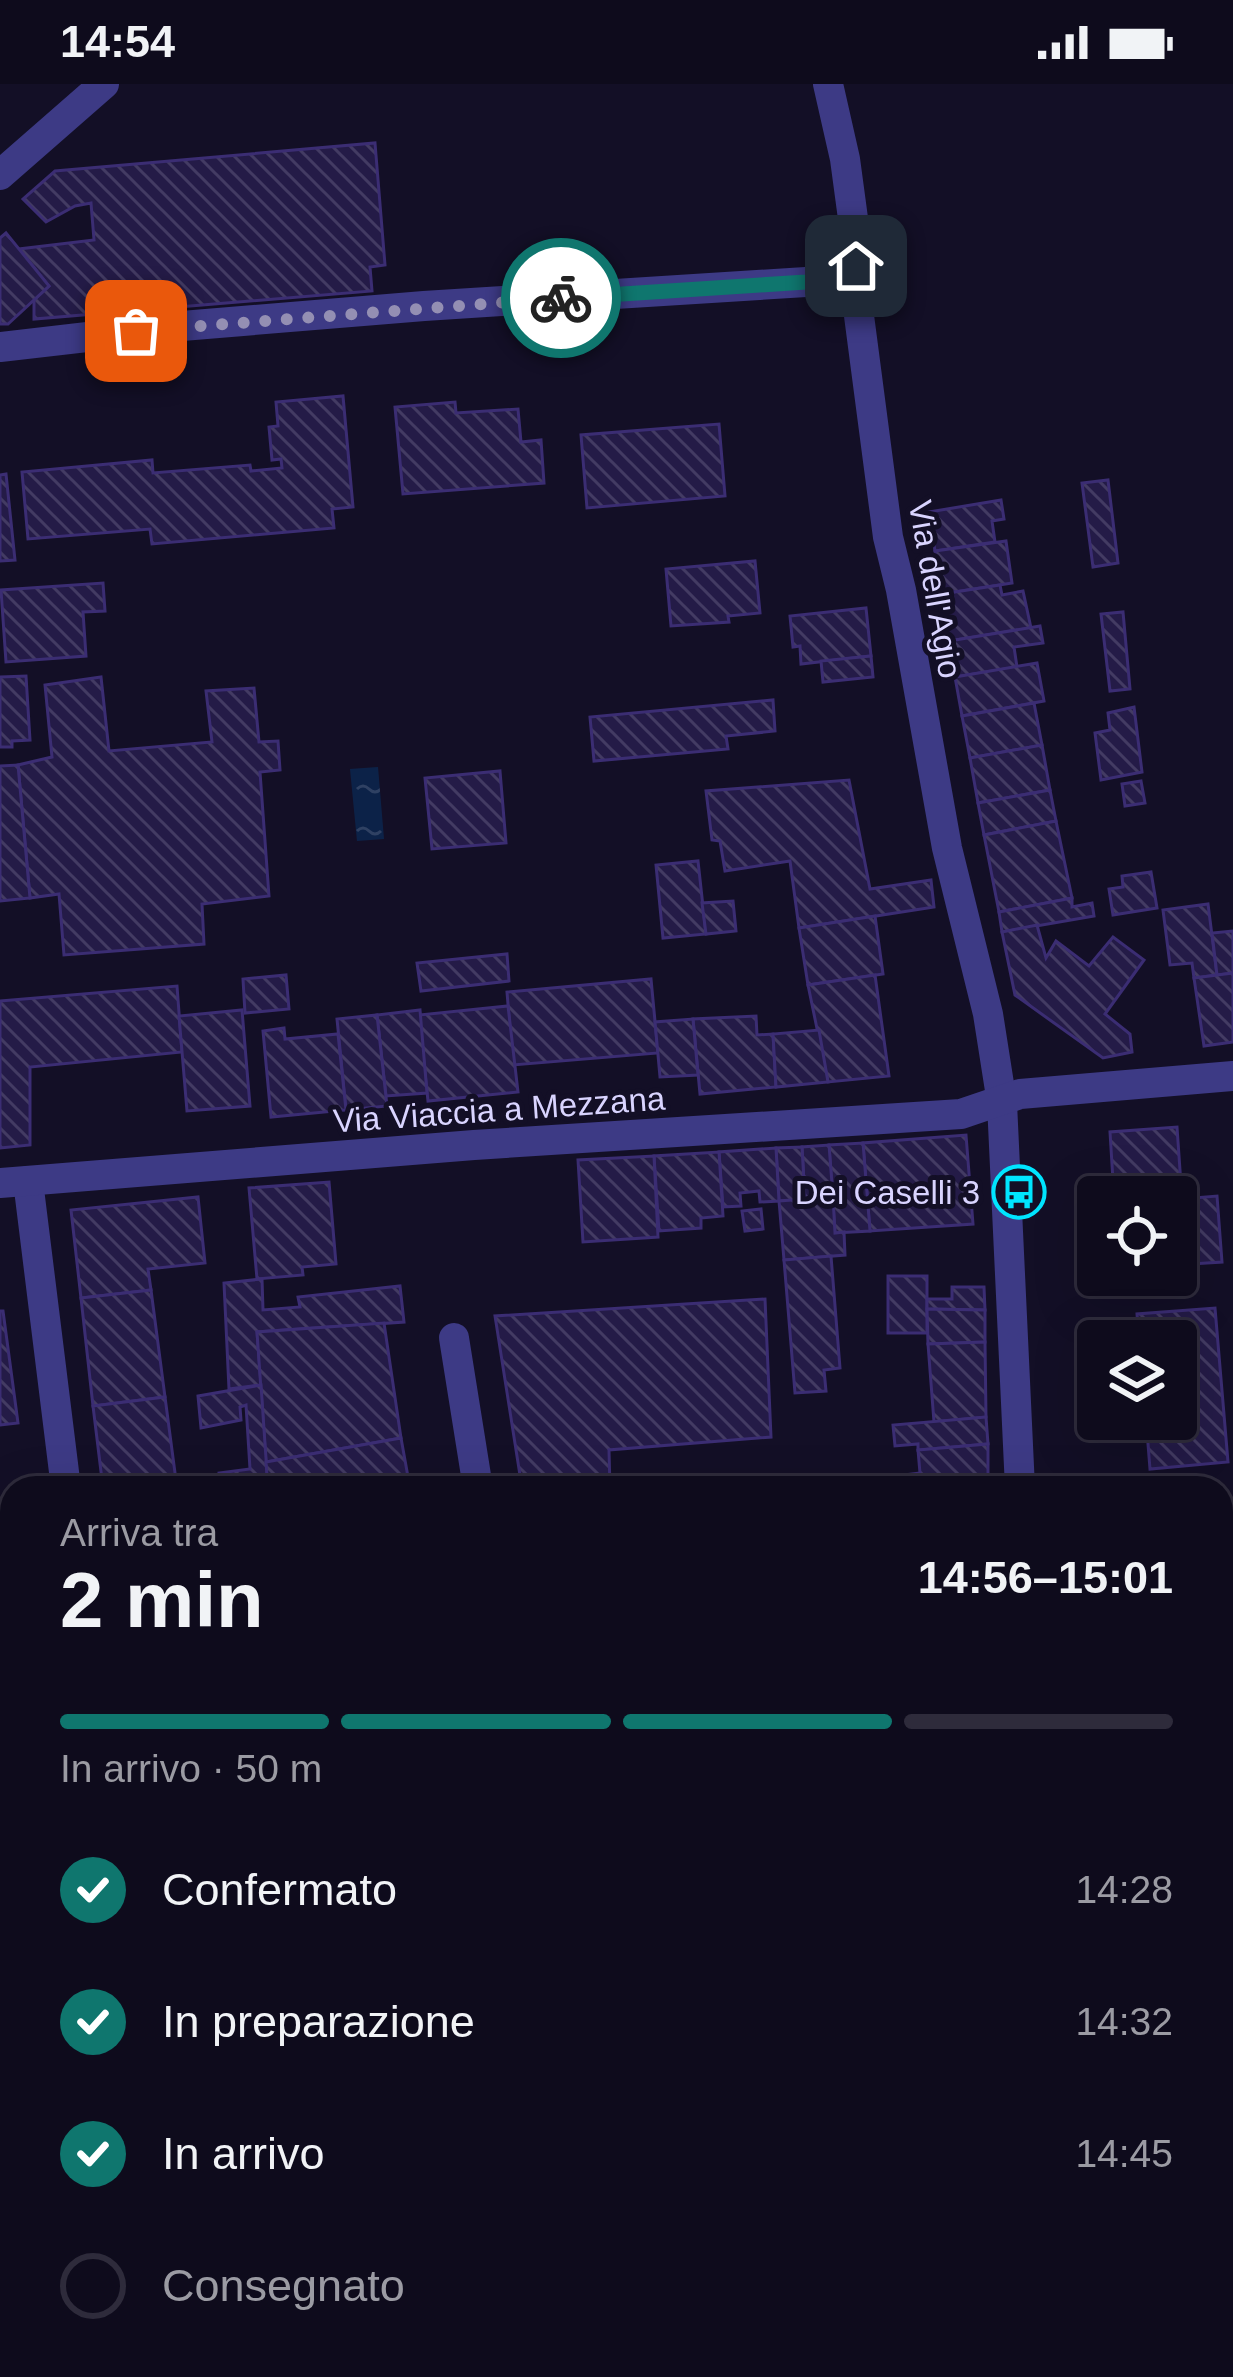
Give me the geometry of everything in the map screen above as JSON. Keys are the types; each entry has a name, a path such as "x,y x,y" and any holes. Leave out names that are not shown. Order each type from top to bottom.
{"street":[{"path":"0,175 104,84"},
{"name":"Via dell'Agio","path":"828,84 845,159 888,537 947,848 988,1014 1002,1102 1019,1476"},
{"path":"0,347 424,306 806,282 841,277 856,266"},
{"name":"Via Viaccia a Mezzana","path":"14,1182 474,1145 961,1114 1020,1094 1233,1076"},
{"path":"14,1182 64,1476"},
{"path":"454,1338 476,1476"}],"water":[{"path":"378,767 384,839 357,841 350,769"}],"building":[{"path":"375,143 385,265 370,267 372,291 34,319 34,300 49,286 19,249 94,240 91,203 46,222 23,199 55,171"},
{"path":"6,233 49,286 8,324 0,324 0,238"},
{"path":"343,396 353,507 332,509 334,528 152,544 150,529 28,539 22,472 152,460 153,473 250,465 251,471 282,468 281,459 272,460 269,427 278,426 276,402"},
{"path":"455,402 456,413 518,409 521,442 541,440 544,483 403,494 395,407"},
{"path":"719,424 725,496 587,508 581,435"},
{"path":"6,474 15,560 0,561 0,475"},
{"path":"1108,480 1118,563 1093,567 1082,483"},
{"path":"1001,500 1004,519 992,521 995,542 935,551 929,512"},
{"path":"1006,541 1012,583 942,594 935,551"},
{"path":"755,561 760,613 728,616 729,622 671,626 666,569"},
{"path":"103,583 105,611 83,612 86,656 6,662 1,590"},
{"path":"1000,585 1002,595 1023,591 1031,628 949,641 942,594"},
{"path":"866,608 871,656 801,664 800,646 793,647 790,616"},
{"path":"1123,612 1130,689 1110,691 1101,614"},
{"path":"1040,626 1043,643 1014,647 1017,667 955,677 949,641"},
{"path":"871,656 873,677 823,682 821,661"},
{"path":"1037,663 1044,701 962,716 955,677"},
{"path":"26,676 30,740 0,747 0,677"},
{"path":"101,677 109,751 212,742 206,691 254,688 259,742 278,741 280,770 260,772 269,896 202,904 204,944 64,955 59,894 30,898 18,765 52,757 45,685"},
{"path":"773,700 775,731 726,736 728,749 594,761 590,717"},
{"path":"1034,703 1042,745 970,758 962,716"},
{"path":"1134,707 1142,772 1101,780 1095,733 1110,730 1108,713"},
{"path":"1042,745 1050,790 978,803 970,758"},
{"path":"18,765 30,898 0,901 0,766"},
{"path":"500,771 506,843 432,849 425,778"},
{"path":"849,780 870,889 931,880 934,907 799,928 790,861 725,871 720,841 712,840 706,791"},
{"path":"1141,781 1145,803 1125,806 1122,784"},
{"path":"1050,790 1056,821 984,835 978,803"},
{"path":"1056,821 1072,898 999,912 984,835"},
{"path":"698,861 706,934 663,938 656,865"},
{"path":"1151,872 1157,908 1113,915 1109,889 1123,887 1122,876"},
{"path":"1072,898 1072,907 1092,903 1094,916 1002,932 999,912"},
{"path":"733,901 736,931 706,934 702,903"},
{"path":"1208,904 1217,975 1194,978 1192,963 1170,965 1163,910"},
{"path":"875,916 883,974 808,985 799,928"},
{"path":"1037,925 1046,958 1056,941 1089,966 1113,937 1144,960 1105,1014 1130,1034 1132,1052 1103,1058 1015,995 1002,932"},
{"path":"1233,931 1233,973 1217,975 1212,933"},
{"path":"507,954 509,981 421,991 417,963"},
{"path":"1233,973 1233,1042 1204,1046 1194,978"},
{"path":"286,975 289,1009 245,1013 243,979"},
{"path":"875,975 889,1076 828,1082 808,985"},
{"path":"651,979 658,1053 513,1065 507,992"},
{"path":"177,986 182,1052 30,1067 30,1145 0,1148 0,1001"},
{"path":"508,1006 518,1092 428,1101 419,1015"},
{"path":"242,1010 250,1106 187,1111 179,1016"},
{"path":"420,1010 427,1093 386,1096 377,1015"},
{"path":"377,1015 387,1106 346,1110 337,1019"},
{"path":"756,1016 757,1035 773,1034 776,1087 700,1094 693,1019"},
{"path":"693,1019 698,1075 660,1077 655,1022"},
{"path":"284,1028 285,1039 338,1034 346,1110 271,1117 263,1031"},
{"path":"819,1030 828,1082 776,1087 773,1034"},
{"path":"1177,1127 1180,1176 1113,1176 1110,1132"},
{"path":"966,1135 973,1224 870,1231 863,1143"},
{"path":"863,1143 870,1231 835,1233 829,1145"},
{"path":"829,1145 833,1197 805,1200 802,1147"},
{"path":"802,1147 805,1200 779,1201 776,1148"},
{"path":"776,1148 779,1201 760,1202 759,1191 740,1193 741,1206 723,1207 719,1152"},
{"path":"719,1152 723,1216 701,1218 701,1228 659,1231 654,1156"},
{"path":"654,1156 658,1237 583,1242 578,1160"},
{"path":"329,1182 336,1264 302,1267 303,1275 257,1279 249,1188"},
{"path":"1217,1196 1222,1262 1197,1264 1197,1198"},
{"path":"198,1197 205,1263 148,1269 151,1290 81,1298 71,1210"},
{"path":"833,1197 835,1233 844,1232 845,1255 784,1260 779,1201"},
{"path":"761,1209 763,1229 745,1231 742,1211"},
{"path":"831,1256 840,1368 824,1370 826,1391 795,1393 784,1260"},
{"path":"888,1276 927,1276 927,1333 888,1333"},
{"path":"262,1279 263,1310 300,1307 298,1297 400,1286 404,1322 257,1332 261,1385 229,1389 224,1283"},
{"path":"952,1287 984,1287 985,1310 927,1309 927,1299 952,1299"},
{"path":"151,1290 165,1397 93,1406 81,1298"},
{"path":"765,1299 771,1437 609,1450 610,1476 520,1476 495,1316"},
{"path":"1215,1308 1228,1462 1150,1469 1148,1440 1197,1440 1197,1320 1137,1320 1137,1314"},
{"path":"927,1309 985,1310 985,1342 928,1344"},
{"path":"0,1311 18,1423 0,1425"},
{"path":"384,1323 401,1438 266,1462 257,1332"},
{"path":"985,1342 986,1417 934,1422 928,1344"},
{"path":"261,1385 267,1476 219,1476 250,1469 246,1405 240,1407 241,1420 201,1428 198,1396"},
{"path":"165,1397 175,1476 102,1476 93,1406"},
{"path":"986,1417 988,1444 918,1450 918,1444 895,1446 893,1425"},
{"path":"401,1438 408,1476 267,1476 266,1462"},
{"path":"988,1444 988,1476 896,1476 920,1473 918,1450"}],"way so far":[{"path":"136,331 561,298"}],"place":[{"name":"Dei Caselli 3","path":"1019,1192"}],"route":[{"path":"561,298 806,282 841,277 856,266"}]}
